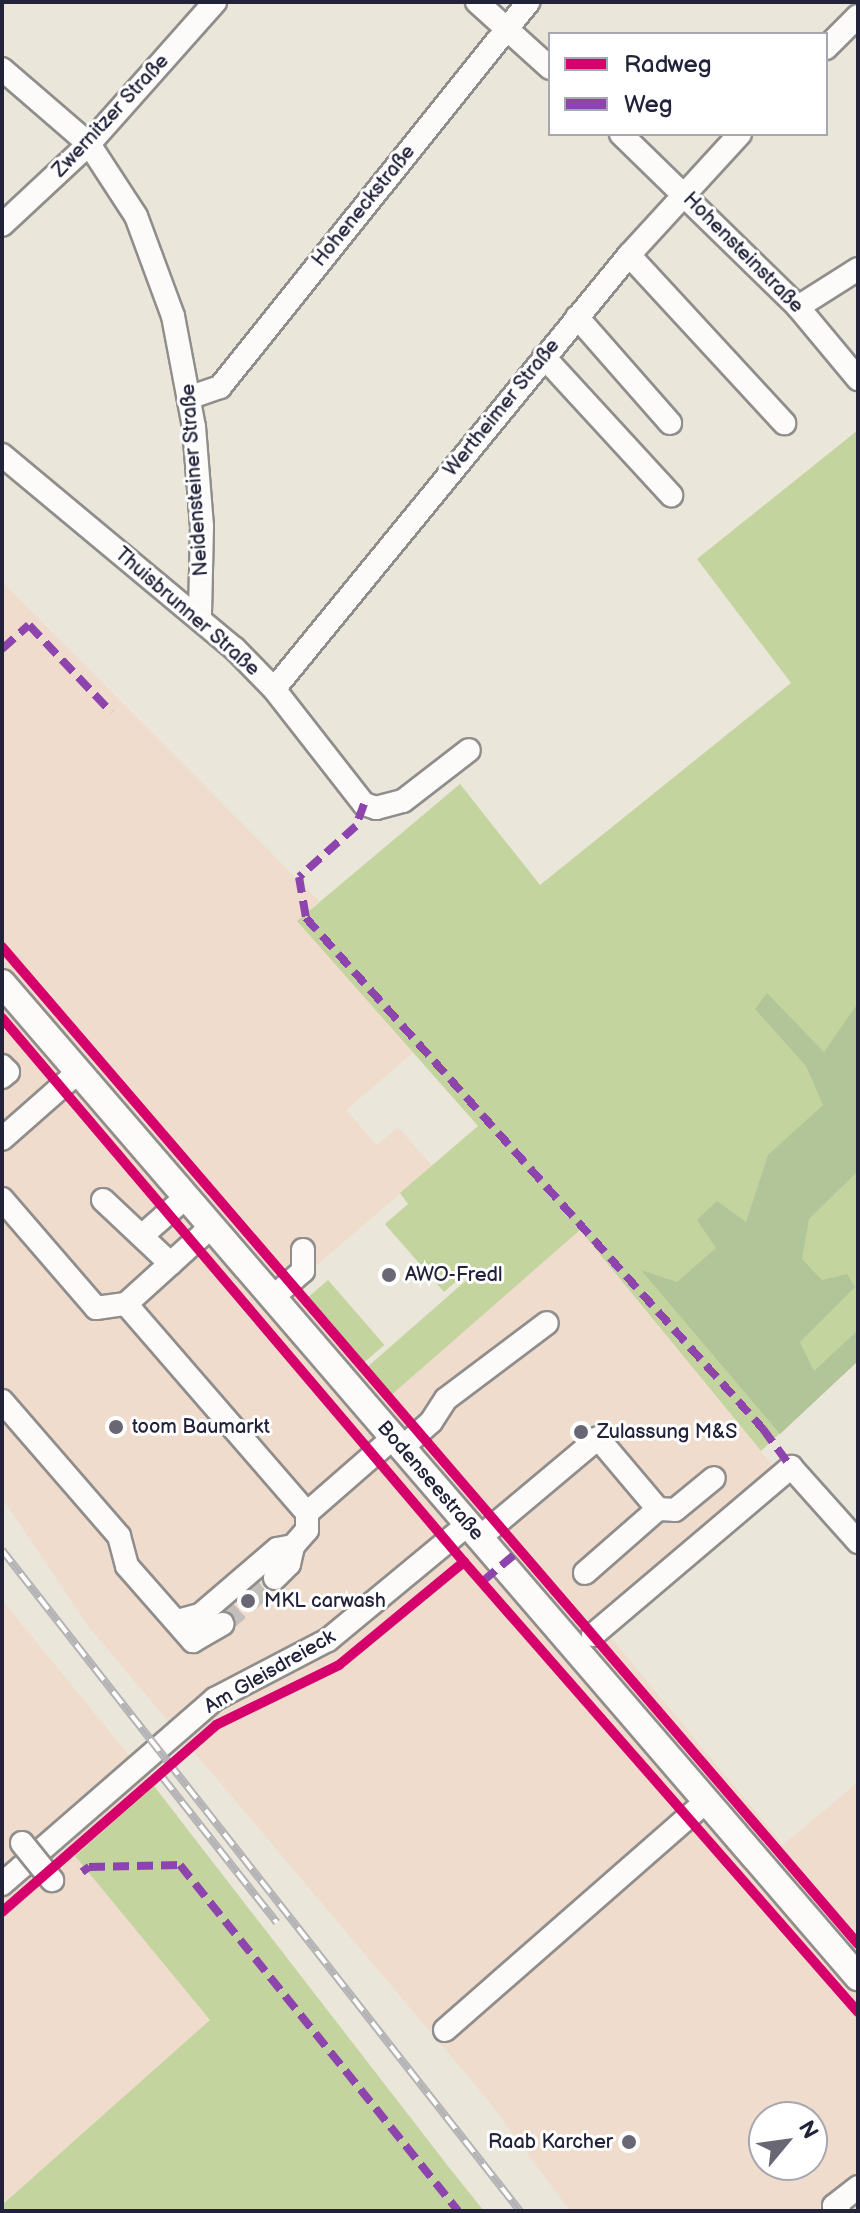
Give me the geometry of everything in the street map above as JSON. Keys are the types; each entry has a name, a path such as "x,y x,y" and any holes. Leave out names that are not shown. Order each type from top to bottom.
{"main road":[{"name":"Bodenseestraße","path":"2,983 707,1801 854,1964"}],"street":[{"name":"Zwernitzer Straße","path":"2,225 89,144 215,2"},
{"path":"477,2 548,66"},
{"name":"Hoheneckstraße","path":"191,397 220,387 528,2"},
{"path":"828,46 858,16"},
{"name":"Neidensteiner Straße","path":"2,69 89,144 136,216 173,316 191,397 202,526 200,617"},
{"name":"Hohensteinstraße","path":"623,136 798,307 858,379"},
{"name":"Wertheimer Straße","path":"274,689 629,255 683,192 738,136"},
{"path":"629,255 784,423"},
{"path":"798,307 858,269"},
{"path":"577,317 670,423"},
{"path":"544,357 671,495"},
{"name":"Thuisbrunner Straße","path":"2,455 200,617 274,689 364,804 376,808 403,801 469,750"},
{"path":"2,1066 8,1072 2,1077"},
{"path":"2,1139 78,1072"},
{"path":"144,1234 186,1197"},
{"path":"2,1199 96,1308 126,1304 211,1227"},
{"path":"103,1200 144,1234 171,1264"},
{"path":"272,1298 303,1271 303,1250"},
{"path":"126,1304 307,1513 307,1530 293,1546 289,1564 275,1578"},
{"path":"307,1513 398,1443 431,1422 446,1399 547,1323"},
{"path":"2,1401 119,1536 127,1566 193,1641 222,1624"},
{"name":"Am Gleisdreieck","path":"2,1884 215,1699 328,1640 598,1438 658,1509"},
{"path":"593,1635 791,1467 858,1542"},
{"path":"585,1573 658,1509 675,1510 714,1478"},
{"path":"177,1621 200,1615 277,1549 293,1546"},
{"path":"445,2030 707,1801"},
{"path":"22,1843 52,1880"},
{"path":"839,2211 834,2206 858,2187"}],"shaded area":[{"path":"2,582 319,901 298,921 415,1051 346,1110 377,1145 398,1127 432,1166 296,1283 392,1394 580,1230 775,1469 597,1621 783,1845 858,1782 858,2211 570,2211 487,2099 88,1626 2,1498"},
{"path":"2,1600 154,1786 75,1856 211,2020 2,2205"}],"green space":[{"path":"858,430 858,1361 761,1451 580,1230 389,1397 365,1369 471,1276 467,1272 444,1292 385,1224 408,1204 400,1193 478,1126 297,921 460,784 540,885 791,683 697,559"},
{"path":"767,993 824,1052 858,1003 858,1171 809,1219 802,1259 822,1280 847,1274 855,1287 800,1342 814,1371 858,1330 858,1361 780,1434 641,1270 677,1282 716,1248 697,1220 717,1201 746,1222 768,1155 823,1105 806,1066 755,1009"},
{"path":"328,1280 384,1345 364,1363 308,1298"},
{"path":"154,1786 484,2211 2,2211 2,2205 210,2020 75,1856"}],"tunnel":[{"path":"222,1624 275,1578"}],"railway":[{"path":"2,1550 520,2211"},
{"path":"163,1778 277,1923"}],"marked path":[{"path":"2,649 29,625 111,712"},
{"path":"364,804 356,826 299,877 306,918 763,1429 791,1467"},
{"path":"483,1581 520,1550"},
{"path":"82,1872 89,1867 180,1865 458,2211"}],"cycle path":[{"path":"2,947 858,1944"},
{"path":"2,1018 464,1562 858,2012"},
{"path":"2,1912 216,1725 339,1665 464,1562"}],"place":[{"name":"AWO-Fredl","path":"389,1275"},
{"name":"toom Baumarkt","path":"116,1427"},
{"name":"Zulassung M&S","path":"581,1432"},
{"name":"MKL carwash","path":"248,1601"},
{"name":"Raab Karcher","path":"629,2142"}]}
